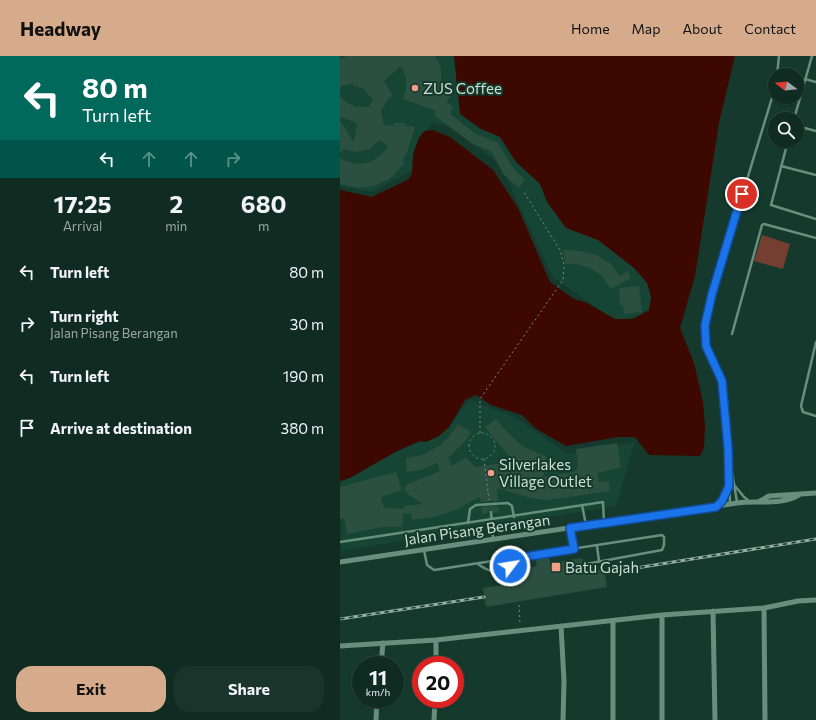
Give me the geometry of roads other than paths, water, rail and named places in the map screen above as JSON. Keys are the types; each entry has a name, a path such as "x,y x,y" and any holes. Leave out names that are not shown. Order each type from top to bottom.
{"street":[{"name":"Jalan Pisang Berangan","path":"340,562 730,504 760,501 769,496 816,493"},
{"path":"788,494 789,501"},
{"name":"Jalan Pisang Berangan","path":"760,501 770,504 789,501 798,495"},
{"path":"769,496 770,504"},
{"path":"340,646 436,640 662,615 764,608 798,601 816,600"},
{"path":"764,608 765,720"},
{"path":"713,611 715,720"},
{"path":"662,615 662,720"},
{"path":"613,621 613,720"},
{"path":"561,626 564,681 563,720"},
{"path":"436,640 436,656"},
{"path":"382,656 383,643"},
{"path":"376,720 377,708"},
{"path":"434,720 435,708"}],"lane":[{"path":"778,68 779,56"},
{"path":"796,112 812,56"},
{"path":"805,79 816,82"},
{"path":"730,504 728,448 722,381 706,346 705,325 712,294 770,104"},
{"path":"804,128 816,132"},
{"path":"786,148 771,206 816,219"},
{"path":"781,166 816,175"},
{"path":"732,334 762,225 764,224 816,238"},
{"path":"816,342 801,406 803,412 816,416"},
{"path":"728,448 737,503"},
{"path":"728,480 734,479"},
{"path":"716,507 722,501 729,486"},
{"path":"735,486 744,497 751,502"},
{"path":"340,542 514,517 603,502 604,523"},
{"path":"468,523 470,509 476,505 490,503 508,503 512,506 514,517"},
{"path":"582,505 586,525"},
{"path":"491,512 493,539"},
{"path":"570,528 574,549"},
{"path":"424,550 427,565 434,570 662,535 664,537 664,545 662,550 586,564"},
{"path":"597,546 600,561"},
{"path":"478,564 485,570 495,572 510,566 512,559"}],"railway":[{"path":"605,573 816,539"},
{"path":"340,619 484,597"}],"place":[{"name":"ZUS Coffee","path":"415,88"},
{"name":"Silverlakes Village Outlet","path":"491,473"},
{"name":"Batu Gajah","path":"556,567"}]}
